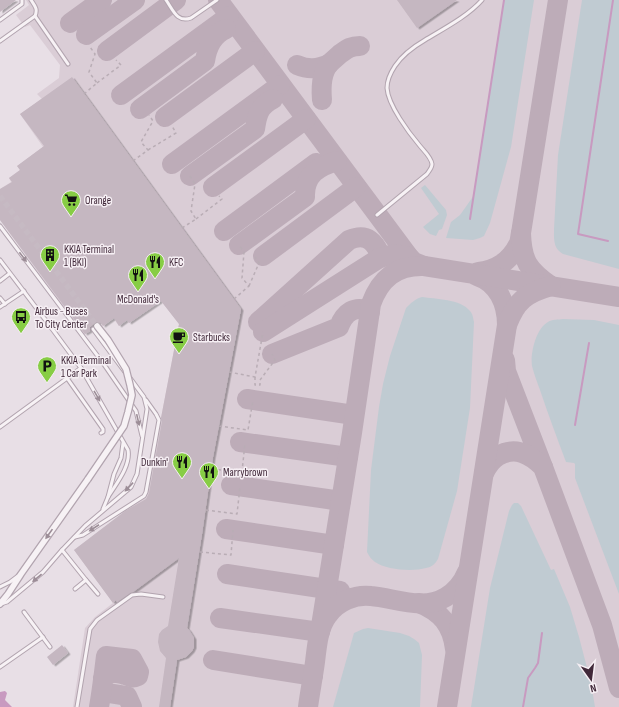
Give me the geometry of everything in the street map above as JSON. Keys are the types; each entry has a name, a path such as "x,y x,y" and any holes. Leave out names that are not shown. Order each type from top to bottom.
{"street":[{"path":"0,604 124,426 132,395 126,369 108,340 95,327"}],"lane":[{"path":"0,20 22,4 22,0"},
{"path":"31,0 36,8 36,16 68,64"},
{"path":"166,0 180,19 191,18 217,0"},
{"path":"377,215 427,174 432,164 430,158 411,135 393,107 388,96 388,79 395,66 406,52 462,16 478,5 482,0"},
{"path":"0,41 36,16"},
{"path":"0,226 103,363 136,411 142,438"},
{"path":"0,260 81,368 128,450 129,454 127,466 108,497"},
{"path":"0,280 9,274"},
{"path":"0,308 24,291"},
{"path":"0,298 5,304"},
{"path":"74,538 83,535 144,496 159,420 95,327"},
{"path":"0,427 81,368"},
{"path":"67,378 103,429 101,434"},
{"path":"0,604 7,602 43,572 85,526 131,487 137,474 147,409 144,397"},
{"path":"103,510 114,474 121,458 123,443"},
{"path":"62,550 98,594"},
{"path":"0,587 21,574"},
{"path":"75,589 86,580"},
{"path":"77,707 90,629 97,620 132,595 141,594 163,597"},
{"path":"24,612 50,647"},
{"path":"0,667 43,637"}],"path":[{"path":"90,47 95,54 89,72 97,83"},
{"path":"84,94 121,65 116,60"},
{"path":"148,150 141,142 153,121 149,115"},
{"path":"134,161 148,150 176,133 172,126"},
{"path":"190,176 195,184 191,211 196,219"},
{"path":"182,228 222,199 219,196"},
{"path":"239,245 244,252 242,278 249,286"},
{"path":"234,299 249,286 259,263 256,257"},
{"path":"263,332 255,385 260,385 260,380 274,360 272,354"},
{"path":"229,372 255,377"},
{"path":"219,426 248,430 253,400"},
{"path":"212,469 242,472 246,443"},
{"path":"206,510 237,514 240,487"},
{"path":"200,552 231,555 233,530"}],"shaded area":[{"path":"26,0 619,0 619,707 73,707 85,628 95,617 113,603 74,550 146,496 179,324 161,301 129,323 127,320 119,326 113,318 103,326 101,323 84,335 0,220 0,189 11,182 9,178 20,170 17,166 43,147 20,114 42,99 37,94 59,78 60,65 30,25 25,27 16,15 29,5"},
{"path":"504,0 534,0 511,147 490,223 484,236 473,240 446,238 451,222 460,215 474,195"},
{"path":"582,0 619,0 619,269 563,254 557,249 554,240 558,155"},
{"path":"425,185 446,210 447,215 442,229 439,230 436,236 430,234 423,227 439,214 421,188"},
{"path":"422,297 441,299 461,304 472,313 474,322 470,408 457,491 438,559 428,568 400,570 380,565 372,560 367,552 371,470 379,407 390,356 406,308 415,300"},
{"path":"563,319 594,320 619,325 619,594 575,478 575,464 566,462 532,366 533,348 540,330 550,321"},
{"path":"514,503 518,503 521,506 551,570 554,569 570,607 591,683 595,707 471,707 490,588 509,511"},
{"path":"368,628 400,633 409,636 419,643 422,655 420,707 333,707 354,633"},
{"path":"5,691 7,693 5,700 12,707 0,707 0,692"}],"building":[{"path":"0,0 16,0 0,12"},
{"path":"397,0 457,0 417,28"},
{"path":"72,77 241,309 213,457 187,628 194,638 194,647 186,657 177,660 170,707 159,707 166,658 160,651 158,642 159,634 168,626 179,558 133,592 113,603 74,550 125,511 146,499 149,493 162,421 161,418 179,324 161,301 129,323 127,320 119,326 114,318 103,326 101,323 96,322 90,327 90,331 85,334 0,220 0,189 12,182 9,178 20,170 17,166 44,146 20,114"},
{"path":"62,645 68,653 53,665 47,657"}],"waterway":[{"path":"470,219 504,0"},
{"path":"608,241 578,234 613,0"},
{"path":"575,425 589,343"},
{"path":"523,707 528,678 538,663 542,633"}],"taxiway":[{"path":"70,23 102,0"},
{"path":"86,35 135,0"},
{"path":"107,51 176,0"},
{"path":"218,0 409,257 414,262 424,266"},
{"path":"551,286 537,275 528,264 523,251 521,233 558,0"},
{"path":"121,95 229,16"},
{"path":"140,109 205,61 211,42 217,35 226,29"},
{"path":"322,100 322,80 327,67 347,49 360,46"},
{"path":"165,117 255,51"},
{"path":"297,65 305,68 313,68 329,64"},
{"path":"172,164 280,85"},
{"path":"190,176 255,129 260,111 273,99"},
{"path":"213,187 306,119"},
{"path":"239,245 305,197 305,189 310,177 324,166 337,161"},
{"path":"224,231 316,163"},
{"path":"263,256 356,187"},
{"path":"478,272 490,270 511,256 519,244 521,233"},
{"path":"258,322 349,240 359,237 367,238 373,243 379,252"},
{"path":"263,332 378,259 393,255 409,257"},
{"path":"220,618 320,632 371,304 379,287 390,275 405,268 424,266 619,297"},
{"path":"477,276 491,284 500,295 507,317 507,325"},
{"path":"447,707 507,325 514,310 523,299 528,295 551,286"},
{"path":"272,354 339,327 341,322 351,311 360,309 370,312"},
{"path":"505,360 506,371 543,467"},
{"path":"247,399 354,415"},
{"path":"240,442 348,457"},
{"path":"484,473 496,458 504,453 510,452 528,455 543,467 602,625 619,688"},
{"path":"231,485 341,501"},
{"path":"226,529 334,545"},
{"path":"308,707 320,631 328,615 336,606 359,596 380,597 418,603 437,601 456,590 467,572"},
{"path":"227,574 340,591"},
{"path":"419,603 439,615 444,620 451,633 455,649"},
{"path":"99,707 106,656 132,659 139,672 138,676 134,677 110,673 103,678"},
{"path":"213,660 313,676"},
{"path":"102,692 127,696 132,707"}],"tunnel":[{"path":"0,196 97,326"}],"place":[{"name":"Orange","path":"71,217"},
{"name":"KKIA Terminal 1 (BKI)","path":"50,272"},
{"name":"KFC","path":"155,279"},
{"name":"McDonald's","path":"138,292"},
{"name":"Airbus - Buses To City Center","path":"21,334"},
{"name":"Starbucks","path":"179,354"},
{"name":"KKIA Terminal 1 Car Park","path":"47,383"},
{"name":"Dunkin'","path":"182,479"},
{"name":"Marrybrown","path":"209,489"}]}
